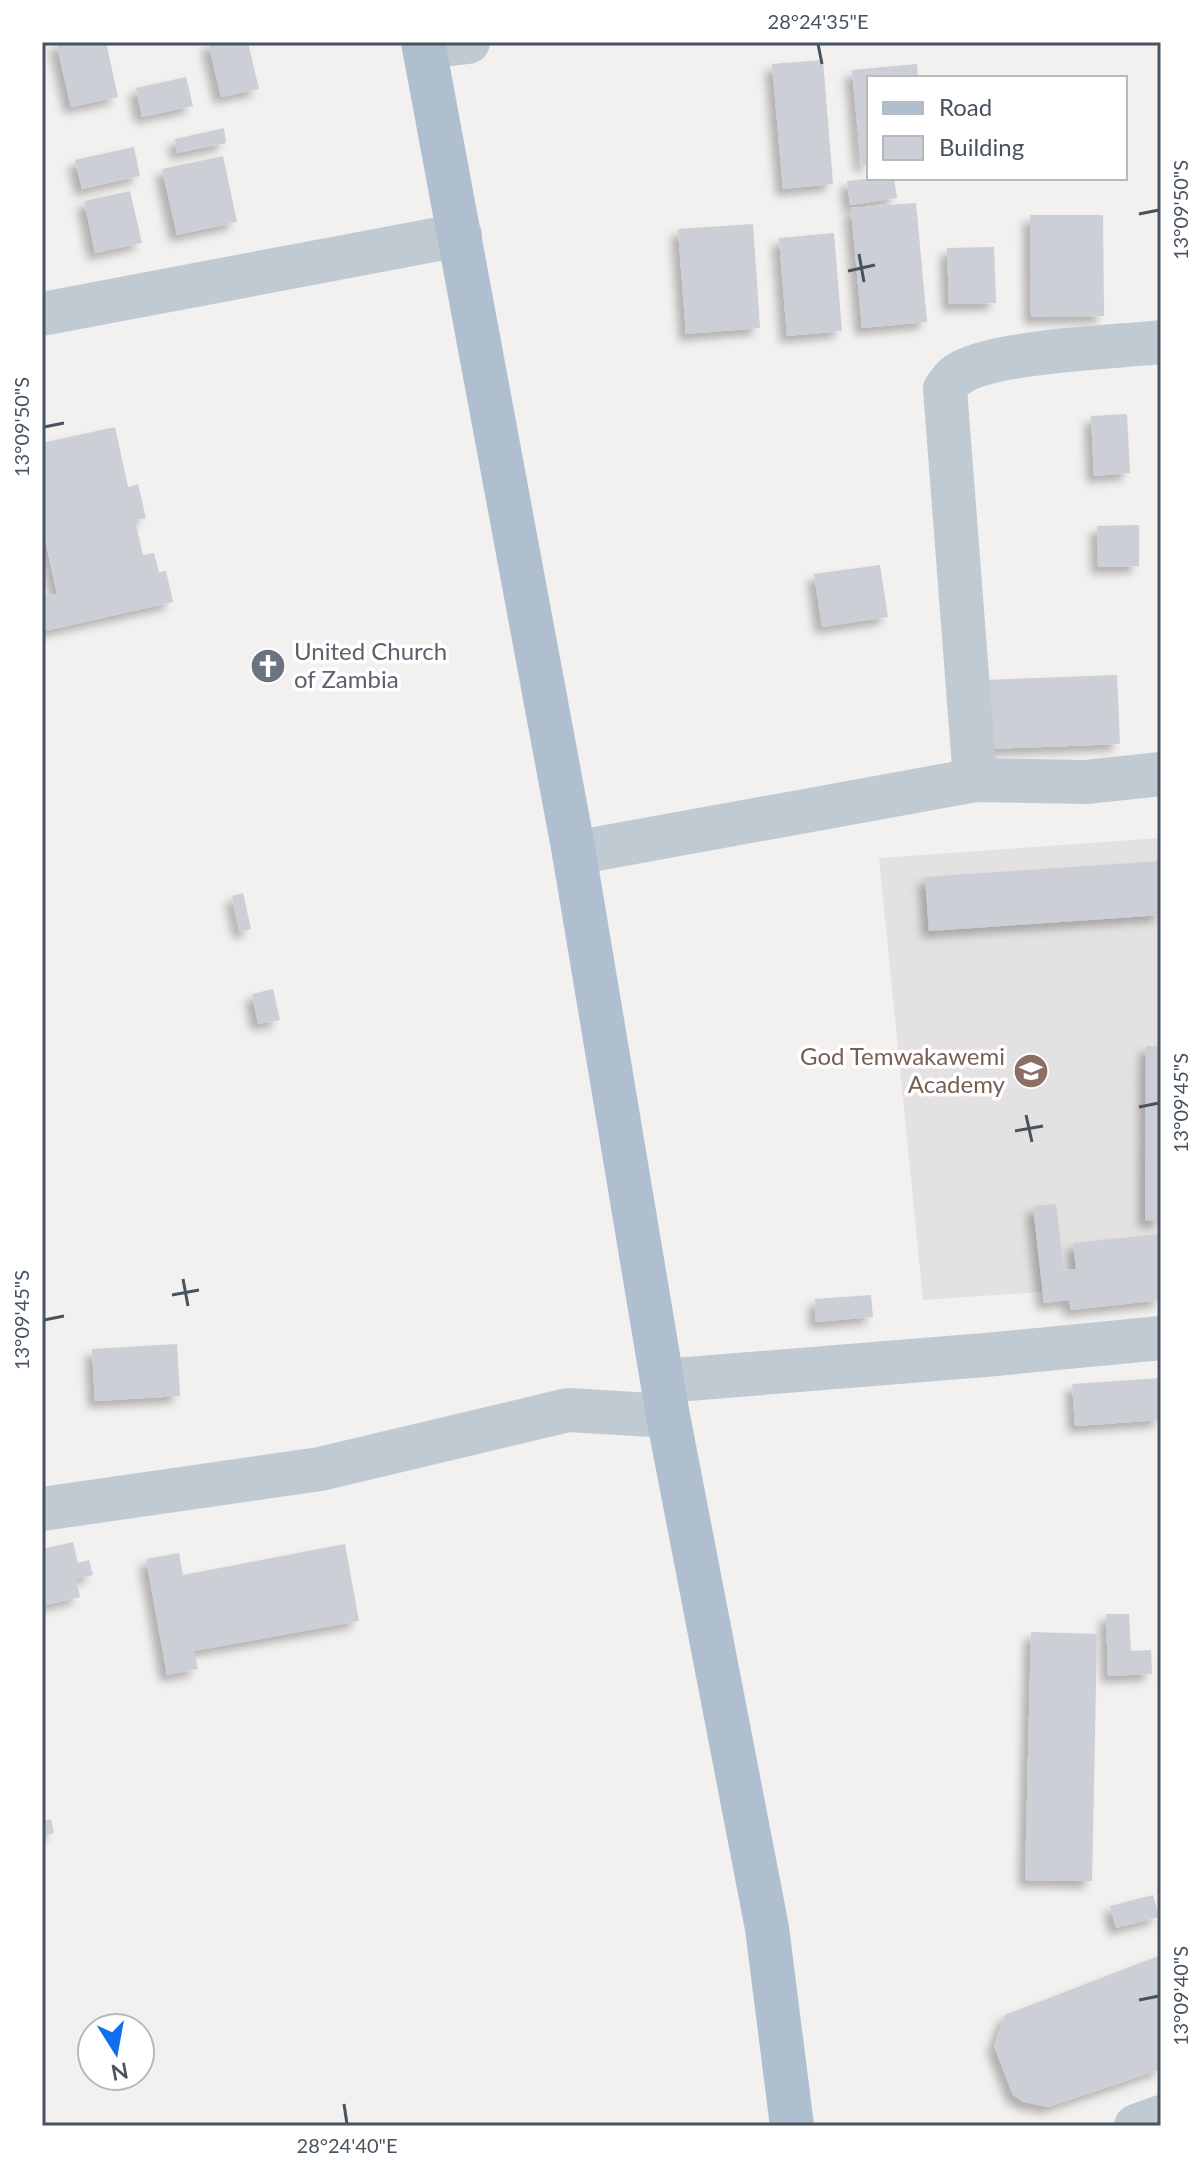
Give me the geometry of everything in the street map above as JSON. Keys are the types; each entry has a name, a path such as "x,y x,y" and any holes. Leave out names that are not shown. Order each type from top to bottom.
{"main road":[{"path":"424,44 574,853 666,1398 767,1928 792,2126"}],"street":[{"path":"424,44 468,42"},
{"path":"42,314 460,235"},
{"path":"975,780 945,389 957,375 980,365 1022,356 1161,342"},
{"path":"574,853 975,780 1086,782 1161,774"},
{"path":"42,1509 320,1469 568,1410 985,1355 1161,1338"},
{"path":"1136,2126 1161,2117"}],"shaded area":[{"name":"God Temwakawemi Academy","path":"1161,838 1161,1284 923,1300 879,858"}],"building":[{"path":"56,42 106,42 118,97 71,107"},
{"path":"208,42 248,42 259,89 221,97"},
{"path":"823,60 833,184 783,189 772,64"},
{"path":"917,64 918,76 867,76 867,165 861,165 852,70"},
{"path":"186,77 193,106 142,117 136,88"},
{"path":"224,128 226,143 177,153 175,139"},
{"path":"134,147 140,176 82,189 75,160"},
{"path":"223,156 237,222 177,235 162,169"},
{"path":"894,180 897,198 850,205 847,181"},
{"path":"130,191 142,243 95,253 84,201"},
{"path":"916,203 927,322 862,328 851,208"},
{"path":"1030,215 1103,215 1104,316 1031,317"},
{"path":"753,224 760,328 686,334 678,229"},
{"path":"834,233 842,331 787,336 779,238"},
{"path":"994,247 996,303 949,304 947,248"},
{"path":"1127,414 1130,473 1094,476 1091,416"},
{"path":"115,427 128,487 138,484 146,518 135,520 143,555 154,553 159,572 166,571 173,602 45,631 42,596 57,594 42,526 42,443"},
{"path":"1139,525 1139,566 1098,567 1097,526"},
{"path":"880,565 888,617 822,627 814,574"},
{"path":"1117,675 1120,744 988,749 985,680"},
{"path":"1161,861 1161,915 929,931 925,877"},
{"path":"243,893 251,929 240,932 232,896"},
{"path":"273,989 280,1020 258,1024 252,994"},
{"path":"1146,1046 1161,1046 1161,1221 1145,1220"},
{"path":"1056,1204 1064,1270 1076,1269 1073,1243 1161,1234 1161,1300 1071,1310 1069,1300 1044,1303 1033,1206"},
{"path":"871,1295 873,1317 816,1322 815,1299"},
{"path":"177,1344 180,1396 95,1401 92,1349"},
{"path":"1161,1378 1161,1420 1075,1426 1072,1384"},
{"path":"73,1542 78,1563 89,1560 93,1575 76,1579 80,1597 42,1606 42,1549"},
{"path":"345,1544 359,1621 194,1651 198,1669 167,1675 146,1559 179,1553 183,1575"},
{"path":"1106,1614 1129,1614 1131,1651 1151,1650 1152,1674 1108,1676"},
{"path":"1031,1632 1097,1634 1092,1881 1025,1880"},
{"path":"51,1819 54,1833 42,1836 42,1821"},
{"path":"1153,1895 1159,1917 1116,1928 1110,1906"},
{"path":"1161,1955 1161,2069 1048,2107 1024,2102 1013,2095 994,2046 1005,2015"}],"place":[{"name":"United Church of Zambia","path":"268,666"},
{"name":"God Temwakawemi Academy","path":"1031,1071"}]}
